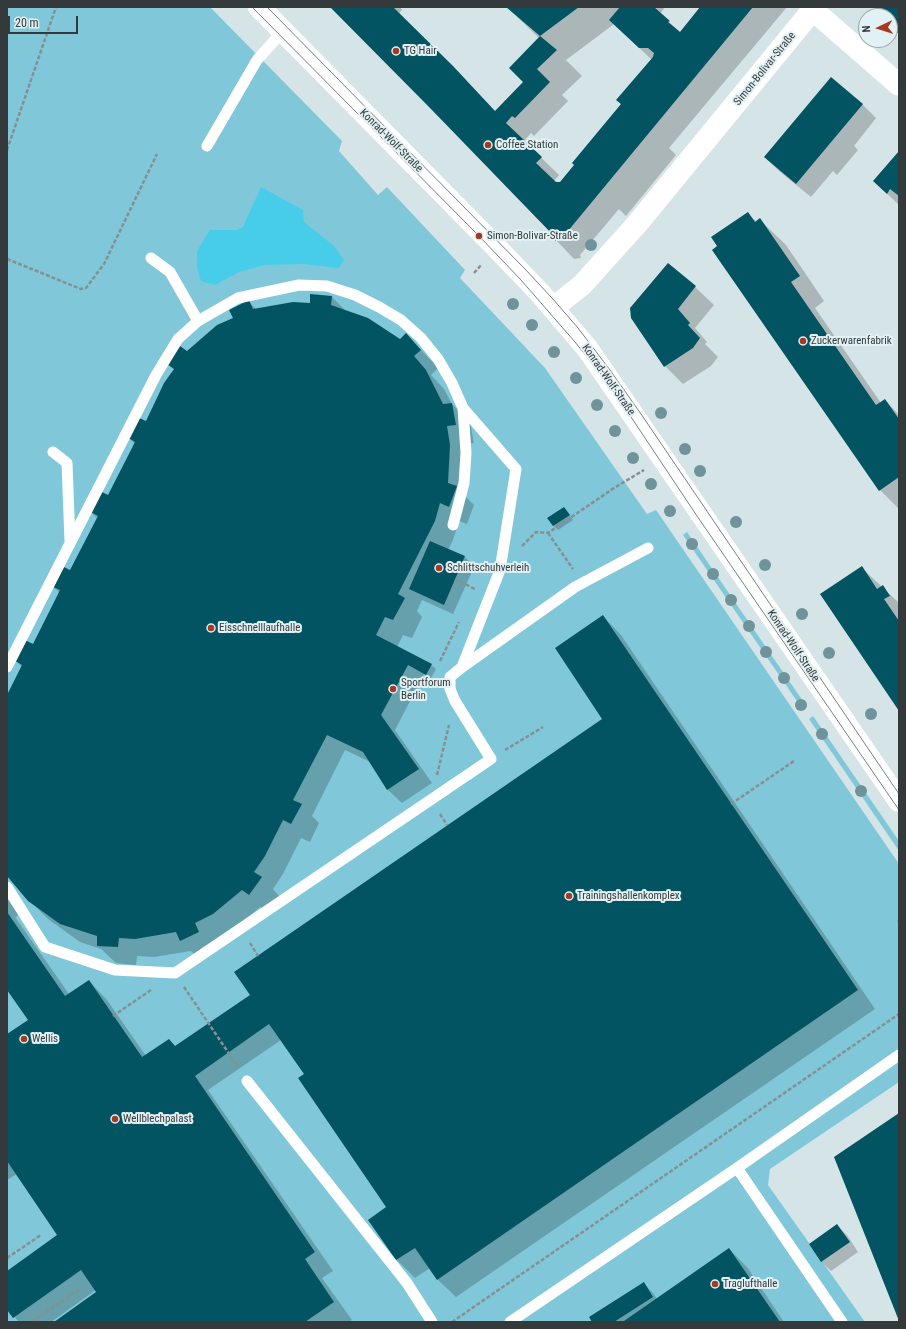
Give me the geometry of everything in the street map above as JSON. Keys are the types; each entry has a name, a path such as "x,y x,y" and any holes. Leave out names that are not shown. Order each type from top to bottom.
{"main road":[{"name":"Konrad-Wolf-Straße","path":"258,7 495,246 553,308 587,348 899,801"},
{"path":"814,8 899,85"},
{"name":"Simon-Bolivar-Straße","path":"553,308 582,285 637,224 814,8"}],"lane":[{"path":"207,146 257,60 282,31"},
{"path":"151,258 170,272 198,321"},
{"path":"7,667 156,375 178,339 198,321 238,298 299,285 327,286 348,293 379,307 401,320 421,338 438,359 452,383 462,408 466,453 464,483 453,525"},
{"path":"461,668 500,570 516,469 462,408"},
{"path":"53,452 68,463 70,544"},
{"path":"7,887 45,947 115,970 175,973 491,759 455,701 450,689 450,677 575,587 648,548"},
{"path":"510,1322 737,1168 899,1055"},
{"path":"247,1081 406,1283 432,1322"},
{"path":"737,1168 842,1322"}],"path":[{"path":"7,150 56,7"},
{"path":"7,259 81,289 86,288 104,264 157,154"},
{"path":"474,272 483,264"},
{"path":"500,570 536,532 548,533 614,488 664,458"},
{"path":"548,533 583,583"},
{"path":"455,579 475,589 472,596"},
{"path":"438,664 462,616"},
{"path":"431,800 455,701"},
{"path":"491,759 543,727"},
{"path":"731,804 794,761"},
{"path":"114,1016 175,973 247,1081"},
{"path":"452,1322 899,1014"},
{"path":"7,1258 41,1235"},
{"path":"31,1322 80,1289"}],"shaded area":[{"name":"Sportforum Berlin","path":"7,7 210,7 342,141 339,151 378,195 387,187 465,270 460,278 545,368 647,514 656,510 899,864 899,1082 770,1169 768,1185 865,1322 7,1322"},
{"path":"261,187 303,210 304,222 334,246 344,260 339,268 303,264 264,265 239,272 215,285 201,281 197,268 197,251 210,230 237,230 243,227"},
{"path":"687,532 807,707 803,710 683,535"},
{"path":"813,716 899,841 899,851 809,719"}],"building":[{"path":"330,7 393,7 453,66 495,111 523,82 509,68 540,36 557,50 537,69 550,82 515,118 512,116 506,123 542,157 536,163 556,182 560,182 574,165 572,163 621,104 616,100 653,57 654,53 648,48 639,48 609,20 620,7 654,7 680,32 700,7 753,7 563,237 563,240 555,241 554,236"},
{"path":"506,7 579,7 540,36"},
{"path":"899,7 899,34 898,8 879,8"},
{"path":"831,77 863,104 796,184 764,157"},
{"path":"899,151 899,196 890,189 887,194 873,181"},
{"name":"Zuckerwarenfabrik","path":"748,212 755,222 760,218 800,276 791,282 876,405 885,399 899,419 899,477 879,491 712,250 717,246 711,237"},
{"path":"668,263 696,286 678,309 690,323 688,325 700,338 693,348 664,367 631,318 630,308"},
{"name":"Eisschnelllaufhalle","path":"310,294 332,296 331,305 368,318 400,339 406,333 421,350 414,356 426,370 443,404 452,403 456,425 447,426 450,445 448,483 457,486 449,507 440,503 435,521 398,594 405,598 393,620 385,617 376,635 432,664 426,675 408,665 381,715 419,769 387,790 363,752 327,735 293,800 302,804 291,824 283,820 265,856 254,872 262,877 249,895 242,890 213,914 195,923 199,932 180,941 176,932 135,939 119,938 118,947 97,946 97,936 60,924 28,901 7,876 7,695 22,665 14,660 25,640 33,644 60,590 51,586 62,566 70,570 98,516 89,511 100,491 108,495 135,442 127,437 137,417 146,421 164,383 174,369 167,364 180,346 187,351 217,325 233,318 229,310 249,300 253,309 293,302 310,303"},
{"path":"564,507 570,515 553,526 547,518"},
{"name":"Schlittschuhverleih","path":"430,541 465,556 444,605 409,589"},
{"path":"862,566 877,589 883,585 890,596 884,599 899,621 899,711 820,594"},
{"name":"Trainingshallenkomplex","path":"603,615 858,990 437,1280 415,1248 396,1260 368,1220 386,1207 298,1078 304,1074 269,1024 195,1076 315,1252 305,1259 334,1302 305,1322 54,1322 96,1292 81,1270 13,1318 7,1310 7,1271 57,1235 7,1161 7,1034 28,1020 7,990 7,912 65,996 89,980 142,1057 169,1039 175,1046 250,995 234,972 602,719 555,648"},
{"path":"899,1113 899,1321 834,1157"},
{"path":"837,1224 850,1242 821,1262 809,1244"},
{"name":"Traglufthalle","path":"729,1248 780,1322 624,1321"},
{"path":"644,1282 653,1297 614,1322 592,1322 589,1317"}],"tram line":[{"path":"252,7 479,236 521,280 575,342 604,378 899,810"},
{"path":"267,7 525,269 578,328 641,414 899,794"}],"place":[{"name":"TG Hair","path":"396,51"},
{"name":"Coffee Station","path":"488,145"},
{"name":"Simon-Bolivar-Straße","path":"479,236"},
{"name":"Zuckerwarenfabrik","path":"803,341"},
{"name":"Schlittschuhverleih","path":"439,568"},
{"name":"Eisschnelllaufhalle","path":"211,628"},
{"name":"Sportforum Berlin","path":"393,689"},
{"name":"Trainingshallenkomplex","path":"569,896"},
{"name":"Wellis","path":"24,1039"},
{"name":"Wellblechpalast","path":"115,1119"},
{"name":"Traglufthalle","path":"715,1284"}]}
